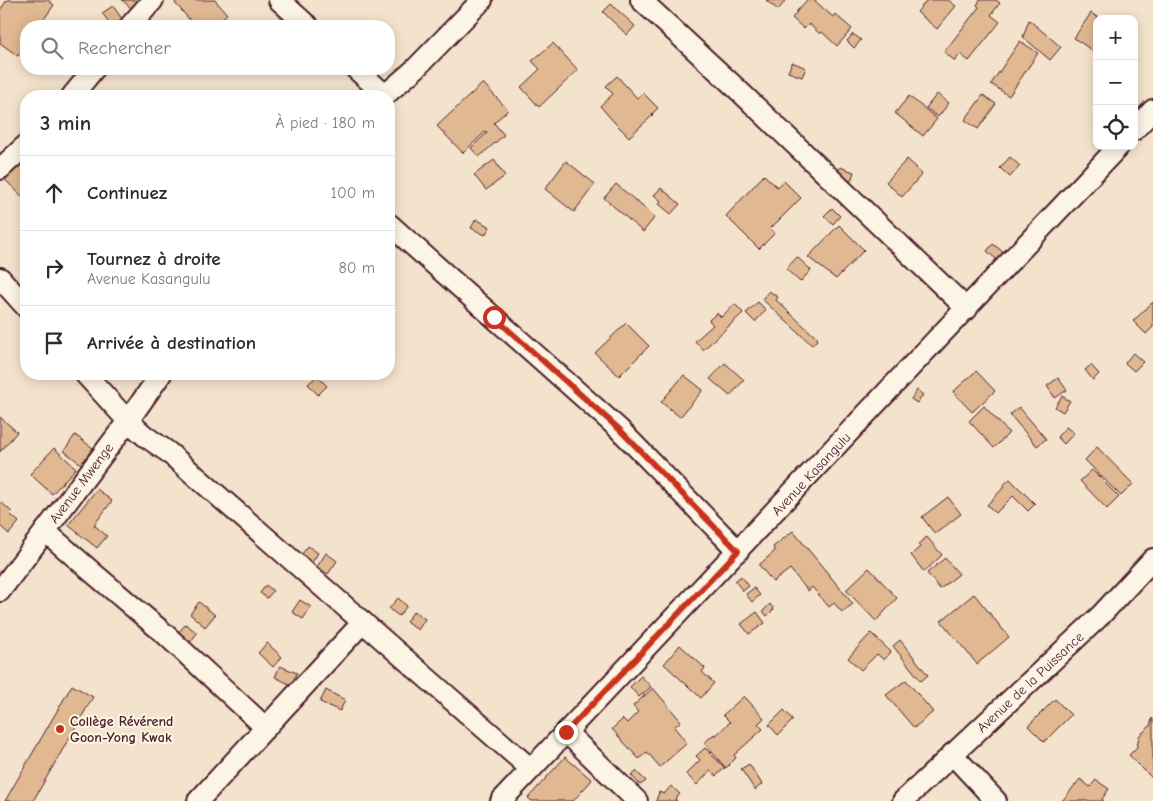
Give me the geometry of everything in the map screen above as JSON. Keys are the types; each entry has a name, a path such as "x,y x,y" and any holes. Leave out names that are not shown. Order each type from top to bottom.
{"street":[{"path":"135,20 153,0"},
{"path":"279,0 301,20"},
{"path":"391,90 415,69 482,0"},
{"path":"641,0 742,93 967,308"},
{"path":"77,90 89,75"},
{"path":"362,75 378,90"},
{"path":"1138,126 1153,110"},
{"name":"Avenue Kasangulu","path":"501,801 1115,150"},
{"path":"0,169 20,151"},
{"path":"395,229 619,429 738,551"},
{"path":"0,278 20,300"},
{"path":"90,380 128,421 168,452 531,769"},
{"name":"Avenue Mwenge","path":"0,591 157,380"},
{"path":"46,531 166,635 266,728"},
{"name":"Avenue de la Puissance","path":"903,801 1101,615 1153,559"},
{"path":"198,801 363,622"},
{"path":"566,732 637,801"},
{"path":"952,754 996,801"}],"building":[{"path":"7,0 48,0 54,5 43,20 20,20 20,53 18,56 0,43 0,10"},
{"path":"122,0 138,0 131,8"},
{"path":"178,0 215,0 227,14 220,20 190,20 175,3"},
{"path":"766,0 786,0 778,10"},
{"path":"807,0 814,0 833,17 835,14 852,29 837,46 822,32 820,34 809,24 804,29 792,18"},
{"path":"927,0 948,0 956,6 937,29 917,12"},
{"path":"980,0 996,0 1000,3 991,15 1000,22 969,61 960,54 955,61 944,52 979,7 977,5"},
{"path":"611,4 635,26 627,35 603,12"},
{"path":"113,6 122,19 107,20 102,13"},
{"path":"1091,13 1094,15 1093,51 1074,38"},
{"path":"1029,20 1061,47 1050,60 1023,37"},
{"path":"853,34 861,40 854,48 847,41"},
{"path":"1020,41 1038,53 1009,96 991,84"},
{"path":"553,43 578,70 539,107 521,87 540,69 532,61"},
{"path":"792,62 806,68 802,77 788,72"},
{"path":"617,76 637,98 643,93 658,108 629,137 600,106 613,94 606,86"},
{"path":"483,83 508,110 494,123 504,135 479,157 471,148 487,133 486,131 463,153 437,126"},
{"path":"937,94 949,103 938,117 926,108"},
{"path":"983,95 996,104 978,129 965,120"},
{"path":"909,96 937,119 923,136 895,113"},
{"path":"20,156 20,194 1,176"},
{"path":"1010,157 1020,166 1010,177 1000,168"},
{"path":"907,159 922,174 902,197 886,182"},
{"path":"494,160 505,176 486,190 474,175"},
{"path":"566,161 595,184 574,212 545,189"},
{"path":"840,167 854,172 851,181 837,176"},
{"path":"764,175 777,187 784,181 801,198 770,229 775,233 759,249 726,216"},
{"path":"616,184 655,217 643,232 604,198"},
{"path":"661,188 680,204 671,214 659,204 661,201 654,195"},
{"path":"832,208 840,216 833,224 824,216"},
{"path":"476,219 490,227 485,235 471,228"},
{"path":"839,225 864,250 836,279 808,257"},
{"path":"993,244 1003,252 997,260 987,251"},
{"path":"797,257 811,270 800,282 786,269"},
{"path":"769,291 778,297 776,300 818,339 812,345 762,299"},
{"path":"758,302 766,310 755,322 746,313"},
{"path":"1153,302 1153,327 1146,334 1133,321"},
{"path":"735,304 743,313 703,350 695,341 713,325 709,320 717,313 721,317"},
{"path":"626,323 649,346 619,376 595,353"},
{"path":"1133,353 1143,362 1134,371 1125,363"},
{"path":"725,363 744,380 730,396 710,379"},
{"path":"1091,365 1099,374 1093,380 1085,370"},
{"path":"976,371 995,391 972,412 953,392"},
{"path":"684,375 703,390 680,417 661,402"},
{"path":"1058,378 1067,390 1055,398 1047,386"},
{"path":"312,380 321,380 327,386 318,395 308,384"},
{"path":"917,390 923,395 917,403 911,399"},
{"path":"1062,396 1070,401 1063,412 1055,407"},
{"path":"984,406 1009,433 994,448 969,421"},
{"path":"1019,407 1046,439 1037,446 1010,415"},
{"path":"0,417 17,432 0,452"},
{"path":"1066,427 1074,433 1064,444 1057,437"},
{"path":"75,435 93,448 81,464 64,451"},
{"path":"1097,447 1133,484 1121,496 1085,460"},
{"path":"54,448 76,468 52,494 30,474"},
{"path":"1092,470 1119,497 1107,509 1080,481"},
{"path":"1010,479 1035,504 1028,511 1013,496 996,513 987,505"},
{"path":"97,489 112,501 94,525 107,536 97,548 68,525"},
{"path":"948,497 961,514 935,534 922,517"},
{"path":"1,502 19,522 9,534 0,526"},
{"path":"793,531 853,604 842,612 834,603 829,607 812,587 808,591 790,569 773,582 759,565 775,551 773,547"},
{"path":"927,537 942,555 924,572 911,555 920,547 918,544"},
{"path":"308,546 318,553 311,564 300,557"},
{"path":"326,553 337,561 328,574 317,567"},
{"path":"945,558 959,574 940,589 927,573"},
{"path":"869,568 897,598 876,621 846,590"},
{"path":"741,576 749,586 743,591 735,581"},
{"path":"266,585 273,591 267,598 260,593"},
{"path":"754,588 760,595 752,602 746,594"},
{"path":"974,594 1009,637 977,664 941,621"},
{"path":"398,598 407,606 399,616 389,609"},
{"path":"300,600 311,607 303,619 292,612"},
{"path":"199,602 215,615 205,627 190,614"},
{"path":"770,604 774,609 767,616 763,611"},
{"path":"414,611 425,619 418,630 406,622"},
{"path":"757,612 765,623 749,634 741,624"},
{"path":"186,624 197,633 189,644 177,634"},
{"path":"871,633 891,652 884,660 877,654 861,670 848,658"},
{"path":"900,640 928,675 921,681 893,646"},
{"path":"267,643 282,657 273,667 258,653"},
{"path":"680,645 705,668 702,672 714,683 701,698 664,664"},
{"path":"280,666 297,673 291,685 275,677"},
{"path":"641,676 651,687 639,697 630,687"},
{"path":"906,680 933,712 914,728 886,695"},
{"path":"72,685 93,697 33,801 5,801"},
{"path":"653,688 681,721 674,727 687,743 660,767 647,752 639,759 612,729 623,719 627,723 638,712 633,706"},
{"path":"326,690 345,700 340,711 320,702"},
{"path":"744,696 764,718 758,724 763,729 734,755 736,758 726,768 704,743 730,722 723,715"},
{"path":"1055,699 1071,715 1044,742 1028,726"},
{"path":"784,710 793,720 778,735 769,725"},
{"path":"1152,718 1153,779 1129,755 1137,747 1139,736 1150,726"},
{"path":"705,748 725,768 716,776 710,771 697,785 686,774 700,760 696,756"},
{"path":"565,757 592,780 573,801 532,801 528,798"},
{"path":"749,764 762,784 755,790 741,769"},
{"path":"636,771 646,781 640,785 631,775"},
{"path":"1080,779 1090,787 1096,780 1109,789 1102,799 1104,801 1062,801"},
{"path":"671,786 680,794 675,799 677,801 656,801 659,792 664,794"}],"place":[{"name":"Collège Révérend Goon-Yong Kwak","path":"60,729"}],"route":[{"path":"494,317 619,429 738,551 566,732"}]}
